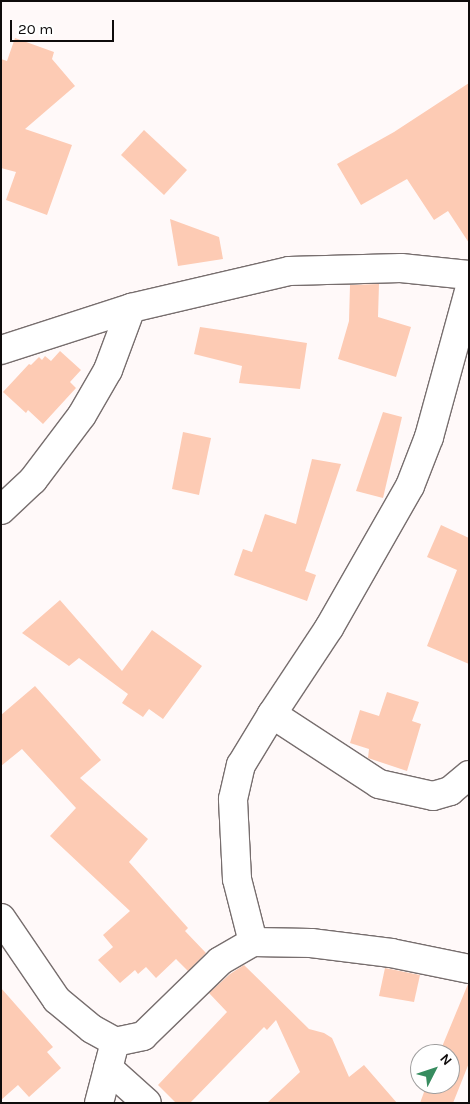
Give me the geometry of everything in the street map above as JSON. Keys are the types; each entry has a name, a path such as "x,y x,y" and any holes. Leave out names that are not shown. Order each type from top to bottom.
{"street":[{"path":"1,350 131,308 289,271 401,268 469,275"},
{"path":"253,942 237,879 233,799 241,765 272,714 330,628 410,486 429,437 469,291"},
{"path":"1,510 33,480 82,416 108,370 131,308"},
{"path":"272,714 379,784 433,796 450,791 469,775"},
{"path":"1,918 58,1000 92,1029 115,1042 142,1036 220,961 253,942 311,943 364,949 469,970"},
{"path":"99,1103 115,1042"},
{"path":"108,1068 146,1103"}],"building":[{"path":"15,38 54,52 52,59 75,86 25,129 72,145 47,215 6,200 16,172 1,168 1,59 7,61"},
{"path":"469,83 469,243 448,211 434,220 407,179 361,205 337,164 394,132"},
{"path":"144,130 187,170 164,195 121,155"},
{"path":"170,219 219,237 223,259 178,266"},
{"path":"379,284 378,317 411,327 396,377 338,359 349,321 350,285"},
{"path":"200,327 307,343 300,389 239,383 242,366 194,354"},
{"path":"60,351 81,370 70,382 76,388 43,424 28,410 26,413 3,392 29,364 31,365 39,357 42,360 45,356 51,361"},
{"path":"383,412 402,417 383,498 356,491"},
{"path":"183,432 211,438 199,495 172,489"},
{"path":"312,459 341,464 305,571 316,575 307,601 234,575 243,549 252,552 265,514 296,524"},
{"path":"441,525 469,538 469,664 427,646 457,570 427,557"},
{"path":"60,600 122,671 152,630 202,666 163,719 149,709 143,717 122,703 128,694 79,658 69,666 22,633"},
{"path":"35,686 101,760 80,778 148,839 129,862 188,928 185,931 206,953 188,971 176,959 156,978 146,967 138,974 135,970 120,983 98,960 113,947 103,935 130,911 50,836 76,808 22,749 1,766 1,715"},
{"path":"387,692 419,702 412,721 421,724 407,771 368,758 369,749 350,743 360,710 379,716"},
{"path":"244,965 309,1029 324,1033 332,1038 349,1077 364,1065 397,1103 267,1103 300,1072 276,1020 267,1030 264,1027 190,1103 176,1103 158,1085 227,1012 209,993 230,974"},
{"path":"385,968 420,975 414,1002 379,996"},
{"path":"468,984 469,1063 460,1086 460,1044 443,1044"},
{"path":"1,988 53,1047 47,1052 61,1068 29,1097 18,1085 1,1100"},
{"path":"423,1094 457,1094 453,1103 420,1103"}]}
